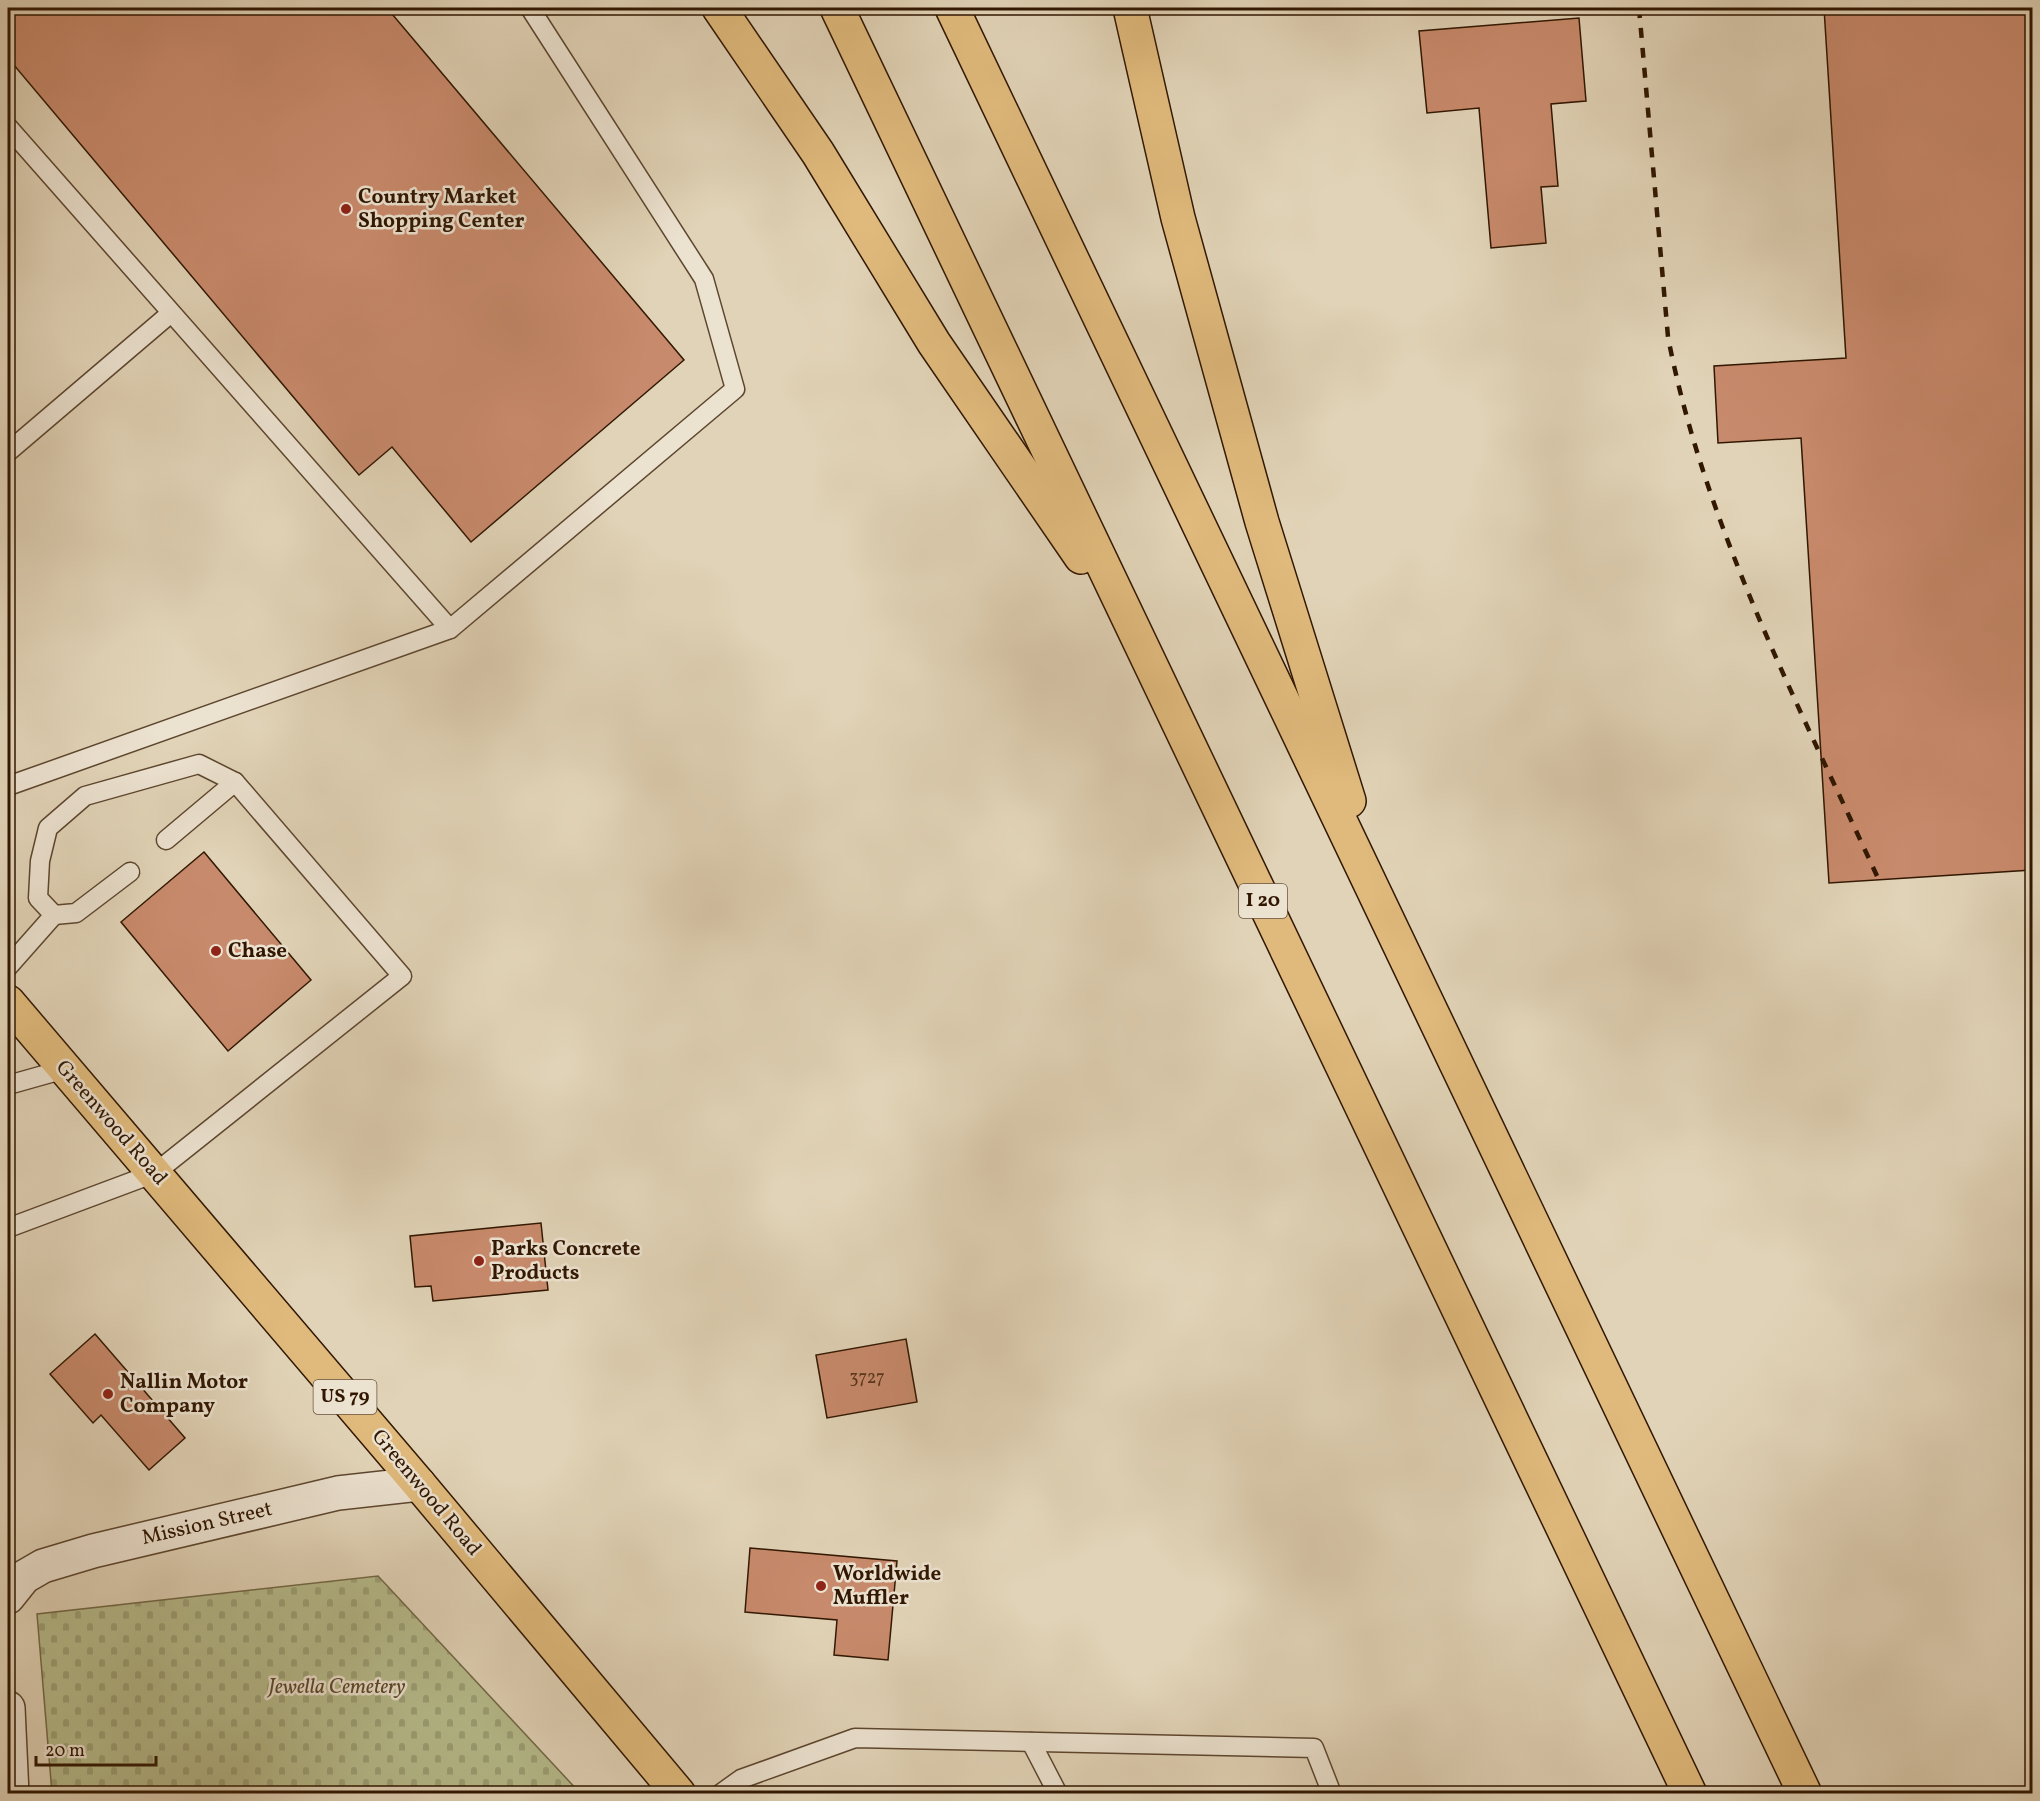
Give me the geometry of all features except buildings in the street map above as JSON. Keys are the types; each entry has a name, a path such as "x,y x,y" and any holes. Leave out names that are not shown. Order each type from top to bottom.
{"main road":[{"path":"719,8 818,153 934,343 1140,643"},
{"name":"I 20","path":"837,8 1690,1794"},
{"path":"952,8 1805,1794"},
{"path":"1130,8 1178,218 1262,522 1385,914"},
{"name":"Greenwood Road","path":"8,1002 419,1484 679,1794"}],"street":[{"name":"Mission Street","path":"8,1597 24,1577 43,1566 93,1551 338,1493 419,1484"},
{"path":"8,1708 12,1794"}],"lane":[{"path":"8,786 450,629 735,389 704,279 530,8"},
{"path":"8,127 450,629"},
{"path":"8,452 171,313"},
{"path":"10,1221 155,1173 402,976 234,782 199,764 85,796 48,828 40,861 38,898 54,915"},
{"path":"166,840 234,782"},
{"path":"8,967 54,915 76,913 130,872"},
{"path":"8,1085 65,1069"},
{"path":"720,1794 741,1779 855,1738 1314,1748 1332,1794"},
{"path":"1031,1742 1058,1794"}],"green space":[{"name":"Jewella Cemetery","path":"378,1576 580,1793 52,1793 37,1614"}],"railway":[{"path":"1639,8 1668,337 1684,407 1705,476 1756,612 1877,876"}],"place":[{"name":"Country Market Shopping Center","path":"346,209"},
{"name":"Chase","path":"216,951"},
{"name":"Parks Concrete Products","path":"479,1261"},
{"name":"Nallin Motor Company","path":"108,1394"},
{"name":"Worldwide Muffler","path":"821,1586"}]}
